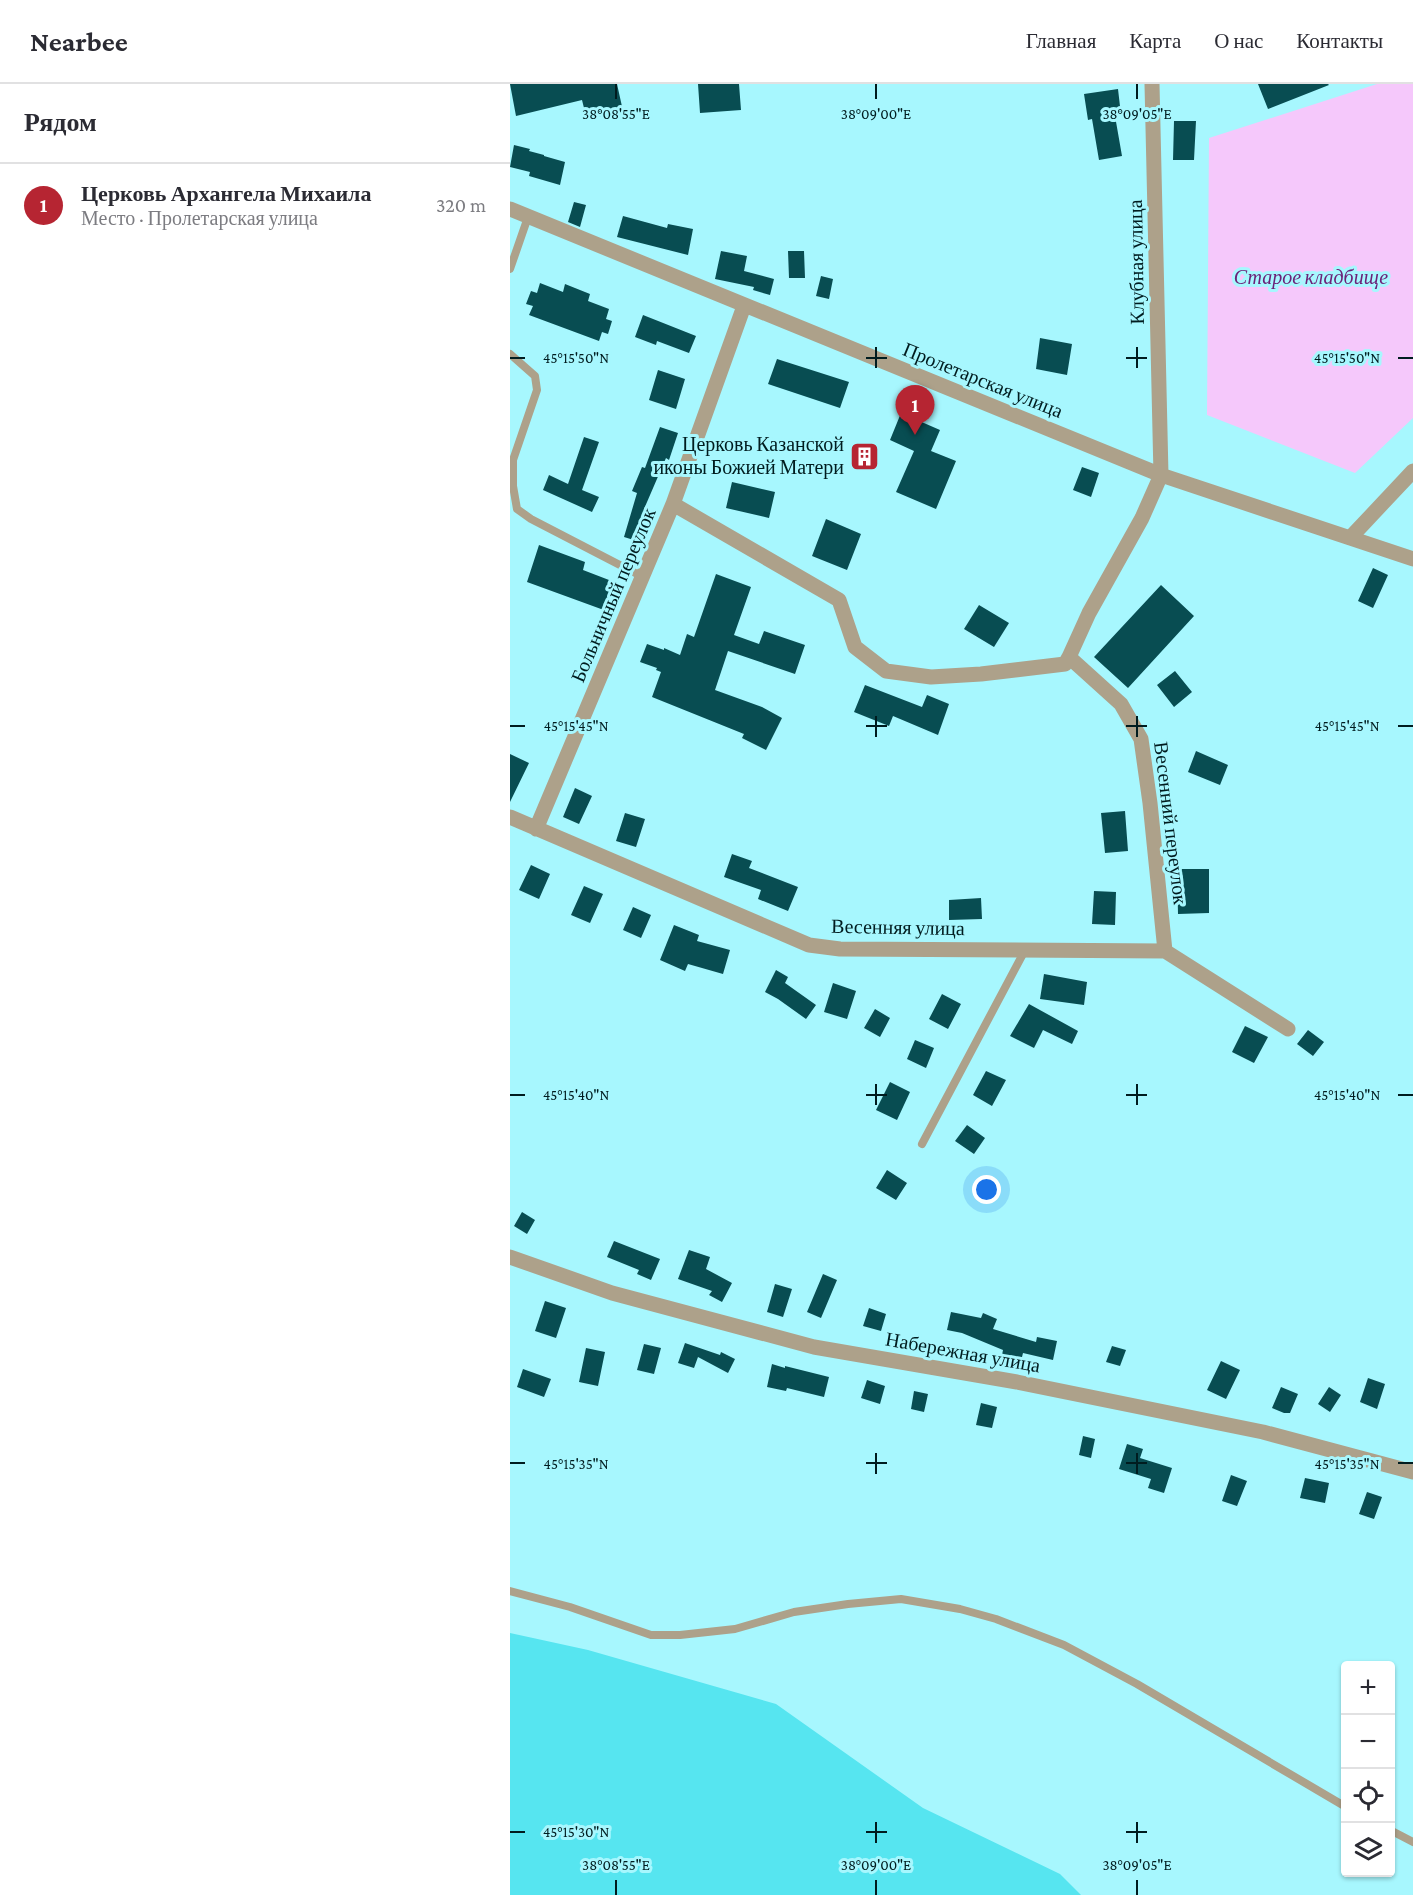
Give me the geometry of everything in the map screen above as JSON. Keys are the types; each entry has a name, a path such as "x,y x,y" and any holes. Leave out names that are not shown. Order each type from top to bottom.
{"street":[{"name":"Клубная улица","path":"1152,84 1161,475"},
{"name":"Пролетарская улица","path":"510,209 1161,475 1413,560"},
{"name":"Больничный переулок","path":"536,829 673,504 744,306"},
{"path":"1350,538 1413,471"},
{"path":"673,504 839,600 855,647 886,671 931,677 981,674 1065,664 1089,613 1142,518 1161,475"},
{"name":"Весенний переулок","path":"1069,657 1121,704 1141,739 1165,951"},
{"name":"Весенняя улица","path":"510,817 809,945 840,950 1165,951"},
{"path":"1165,951 1288,1029"},
{"name":"Набережная улица","path":"510,1257 612,1293 814,1347 1017,1382 1263,1432 1413,1472"}],"lane":[{"path":"510,269 528,217"},
{"path":"510,354 535,376 537,390 513,460 513,486 517,509 531,519 643,577"},
{"path":"922,1144 1025,950"},
{"path":"510,1591 570,1607 651,1635 680,1635 735,1629 795,1612 901,1599 960,1609 996,1619 1064,1645 1137,1684 1341,1804"},
{"path":"1395,1833 1413,1842"}],"green space":[{"name":"Старое кладбище","path":"1377,84 1413,84 1413,418 1355,473 1207,415 1209,138"}],"water":[{"path":"510,1633 588,1650 776,1704 923,1808 1060,1874 1081,1895 510,1895"}],"building":[{"path":"510,84 617,84 623,111 587,120 582,100 516,116"},
{"path":"698,84 739,84 741,110 700,113"},
{"path":"1258,84 1328,84 1329,85 1268,109"},
{"path":"1118,89 1121,115 1115,116 1122,156 1099,160 1092,119 1088,120 1084,94"},
{"path":"1174,121 1196,121 1194,160 1173,160"},
{"path":"514,145 565,162 560,185 529,176 530,172 510,167"},
{"path":"574,202 586,205 580,227 568,222"},
{"path":"623,216 667,228 668,224 693,229 688,255 617,237"},
{"path":"721,251 747,256 744,271 774,279 770,295 753,290 754,287 715,279"},
{"path":"788,251 804,251 805,278 789,278"},
{"path":"821,276 833,279 829,299 816,296"},
{"path":"540,283 563,292 565,284 590,294 588,301 609,309 606,319 612,321 608,334 602,332 599,341 529,315 533,306 526,304 531,291 537,293"},
{"path":"643,315 696,336 689,353 657,341 656,345 635,337"},
{"path":"1040,338 1072,344 1067,375 1036,369"},
{"path":"777,359 849,382 840,408 768,384"},
{"path":"658,370 685,379 676,409 649,400"},
{"path":"901,413 940,430 931,451 956,461 936,509 896,492 914,451 890,440"},
{"path":"660,427 678,433 669,460 666,458 644,509 646,510 637,541 624,537 637,493 632,491 642,467 645,468"},
{"path":"584,437 599,442 582,490 599,497 592,512 543,490 549,475 568,484"},
{"name":"Церковь Казанской иконы Божией Матери","path":"861,447 873,452 869,464 856,459"},
{"path":"1082,467 1099,473 1091,497 1073,490"},
{"path":"732,482 775,492 769,518 726,508"},
{"path":"826,519 861,534 847,570 812,556"},
{"path":"539,545 585,562 583,570 622,585 612,613 527,582"},
{"path":"1373,568 1388,575 1373,608 1358,601"},
{"path":"716,574 751,587 734,635 759,644 764,631 805,645 795,674 728,651 715,690 762,707 782,718 766,750 742,738 744,734 652,697 661,672 656,670 657,668 640,662 647,644 680,655 687,634 694,637"},
{"path":"1161,585 1194,616 1128,688 1094,657"},
{"path":"979,605 1009,623 994,647 964,629"},
{"path":"1175,671 1192,692 1174,707 1157,685"},
{"path":"865,685 922,707 927,695 949,704 938,735 893,716 889,726 854,712"},
{"path":"1196,751 1228,765 1220,785 1188,772"},
{"path":"510,754 529,763 510,802"},
{"path":"575,788 592,796 579,824 563,817"},
{"path":"1125,811 1128,851 1105,853 1101,813"},
{"path":"625,813 645,819 636,847 616,841"},
{"path":"732,854 752,861 749,868 798,887 788,911 758,899 761,890 724,877"},
{"path":"531,865 550,874 539,899 519,890"},
{"path":"1177,869 1209,869 1209,913 1178,914"},
{"path":"584,886 603,894 590,923 571,915"},
{"path":"1094,891 1116,892 1115,925 1092,924"},
{"path":"981,898 982,919 949,920 949,900"},
{"path":"633,907 651,915 641,938 623,930"},
{"path":"674,925 699,935 697,941 730,950 723,974 688,964 685,971 660,960"},
{"path":"776,970 788,977 785,983 816,1005 806,1019 765,992"},
{"path":"1044,974 1087,982 1084,1005 1040,999"},
{"path":"833,983 856,991 847,1019 824,1012"},
{"path":"942,994 961,1004 948,1029 929,1019"},
{"path":"1029,1004 1078,1031 1072,1044 1043,1030 1034,1048 1010,1036"},
{"path":"875,1009 890,1018 880,1037 864,1028"},
{"path":"1245,1026 1268,1037 1254,1063 1232,1052"},
{"path":"1308,1030 1324,1042 1313,1056 1297,1044"},
{"path":"915,1040 934,1048 926,1068 907,1059"},
{"path":"986,1071 1006,1080 992,1106 973,1095"},
{"path":"890,1082 910,1092 897,1120 876,1110"},
{"path":"967,1125 985,1138 974,1154 955,1141"},
{"path":"887,1170 907,1183 896,1200 876,1188"},
{"path":"522,1212 535,1220 527,1234 514,1226"},
{"path":"614,1241 660,1259 651,1280 637,1274 639,1270 607,1257"},
{"path":"689,1250 710,1257 706,1269 732,1283 722,1302 709,1295 712,1291 678,1279"},
{"path":"823,1274 837,1280 821,1318 807,1312"},
{"path":"775,1284 792,1289 783,1317 767,1312"},
{"path":"545,1301 566,1308 556,1338 535,1331"},
{"path":"869,1308 886,1314 881,1331 863,1326"},
{"path":"951,1312 981,1318 983,1313 997,1319 993,1329 1036,1342 1037,1337 1057,1341 1053,1360 1023,1353 1021,1361 1002,1355 1003,1350 962,1333 947,1330"},
{"path":"685,1343 720,1355 721,1352 735,1359 728,1373 698,1357 694,1368 678,1363"},
{"path":"644,1344 661,1348 654,1374 637,1370"},
{"path":"1112,1346 1126,1350 1120,1366 1106,1362"},
{"path":"586,1348 605,1352 598,1386 579,1382"},
{"path":"1221,1361 1240,1370 1226,1399 1207,1390"},
{"path":"772,1364 829,1377 824,1397 787,1388 786,1391 767,1387"},
{"path":"523,1369 551,1379 544,1397 517,1387"},
{"path":"1368,1378 1385,1384 1377,1409 1360,1402"},
{"path":"867,1380 885,1386 880,1404 861,1398"},
{"path":"1281,1387 1298,1394 1290,1413 1272,1408"},
{"path":"1329,1387 1341,1395 1330,1412 1318,1404"},
{"path":"914,1391 928,1394 924,1412 911,1409"},
{"path":"981,1403 997,1407 992,1428 976,1425"},
{"path":"1083,1436 1095,1439 1091,1458 1079,1455"},
{"path":"1127,1444 1143,1449 1140,1458 1172,1468 1164,1493 1148,1488 1151,1479 1119,1469"},
{"path":"1231,1475 1247,1481 1237,1506 1222,1501"},
{"path":"1305,1478 1329,1483 1325,1503 1300,1498"},
{"path":"1367,1492 1382,1497 1374,1519 1359,1514"}],"place":[{"name":"Церковь Архангела Михаила","path":"915,435"},
{"name":"Церковь Казанской иконы Божией Матери","path":"865,456"}]}
